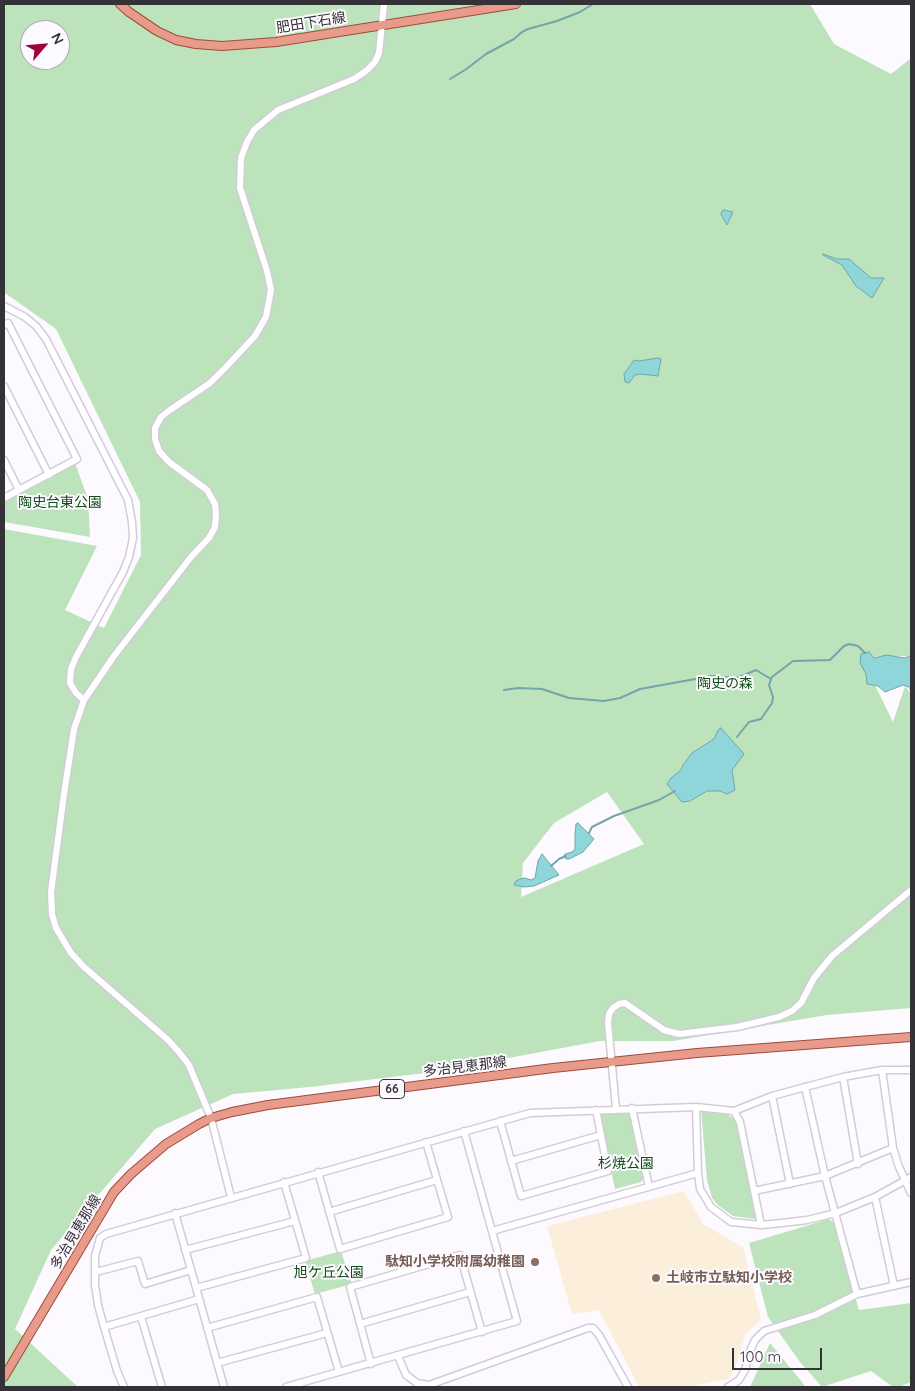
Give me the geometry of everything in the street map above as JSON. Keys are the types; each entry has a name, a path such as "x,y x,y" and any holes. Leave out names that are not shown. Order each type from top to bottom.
{"main road":[{"name":"肥田下石線","path":"120,4 157,31 176,40 222,46 276,42 516,4"},
{"name":"多治見恵那線","path":"4,1377 114,1192 131,1174 166,1144 211,1118 268,1105 553,1068 775,1046 911,1037"}],"street":[{"path":"231,1197 211,1118 189,1065 180,1052 70,953 56,928 52,914 51,892 70,750 74,729 84,700 114,656 191,557 209,538 215,527 215,504 207,490 168,462 159,451 155,439 155,428 161,417 210,382 227,366 255,336 266,317 271,290 267,271 240,188 241,158 247,142 254,130 278,110 354,79 375,62 379,53 384,4"},
{"path":"4,306 25,317 36,326 46,339 128,500 131,514 133,538 129,557 123,572 71,669 70,683 84,700"},
{"path":"4,325 8,323 77,459 4,498"},
{"path":"4,386 49,474"},
{"path":"4,460 19,490"},
{"path":"616,1109 610,1062 608,1023 609,1014 613,1008 619,1004 626,1004 664,1030 679,1034 737,1027 778,1017 792,1011 801,1003 814,978 832,956 911,890"},
{"path":"124,1387 104,1328 95,1285 95,1256 100,1238 106,1234 530,1113 696,1107 734,1111 772,1096 843,1077 882,1070 911,1070"},
{"path":"882,1070 893,1148 908,1178 911,1193"},
{"path":"843,1077 858,1164"},
{"path":"805,1087 825,1176 857,1294"},
{"path":"772,1096 790,1184"},
{"path":"696,1107 700,1189 706,1200 731,1222 761,1225 807,1220 836,1213 875,1196 908,1178"},
{"path":"632,1108 649,1187"},
{"path":"500,1121 521,1196 608,1171 596,1110"},
{"path":"734,1111 740,1122 761,1225"},
{"path":"286,1387 517,1321 464,1131"},
{"path":"511,1161 601,1135"},
{"path":"318,1172 340,1248 448,1217 426,1142"},
{"path":"754,1191 825,1176 893,1148"},
{"path":"492,1231 698,1173"},
{"path":"329,1212 437,1180"},
{"path":"196,1288 306,1258 284,1182"},
{"path":"875,1196 894,1286"},
{"path":"175,1213 224,1387"},
{"path":"186,1250 295,1221"},
{"path":"371,1364 350,1288 460,1255 482,1332"},
{"path":"96,1272 138,1261 145,1284 191,1270"},
{"path":"728,1387 738,1380 745,1370 755,1340 764,1331 815,1315 857,1294 911,1282"},
{"path":"360,1324 470,1292"},
{"path":"207,1328 317,1297 339,1372"},
{"path":"104,1328 199,1299"},
{"path":"140,1316 162,1387"},
{"path":"398,1356 406,1375 417,1383 429,1385 588,1328 593,1328 599,1335 628,1387"},
{"path":"217,1363 327,1333"}],"shaded area":[{"name":"土岐市立駄知小学校","path":"684,1191 703,1224 743,1247 761,1320 745,1334 737,1364 729,1379 689,1387 639,1387 599,1310 572,1314 547,1226"}],"green space":[{"name":"陶史の森","path":"4,4 810,4 834,44 891,74 910,59 911,656 861,657 893,722 905,686 911,693 911,1008 827,1015 673,1041 600,1041 433,1072 233,1094 155,1129 51,1250 15,1329 78,1387 4,1387 4,529 97,546 65,610 104,628 141,555 140,502 56,329 5,293","holes":["607,792 644,844 521,897 523,863 554,823"]},
{"name":"陶史台東公園","path":"75,463 88,499 90,537 4,522 4,500"},
{"path":"701,1109 725,1113 733,1118 737,1124 756,1217 754,1219 733,1216 719,1206 712,1198 707,1180"},
{"name":"杉焼公園","path":"629,1113 644,1177 641,1182 615,1189 600,1117 603,1114"},
{"path":"829,1219 833,1222 859,1310 911,1303 911,1382 899,1387 893,1387 871,1371 822,1387 800,1362 768,1317 749,1243"},
{"name":"旭ケ丘公園","path":"341,1251 352,1284 315,1294 305,1261"},
{"path":"770,1343 806,1387 750,1387"}],"water":[{"path":"724,210 733,212 727,225 721,214"},
{"path":"823,254 837,259 849,259 871,278 884,278 872,298 856,286 842,265"},
{"path":"661,359 658,376 640,374 635,375 629,383 625,382 624,374 634,360"},
{"path":"869,652 874,658 887,655 904,658 911,656 911,691 909,687 903,685 885,692 878,686 867,684 866,674 860,663 861,654"},
{"path":"721,728 744,754 732,770 735,790 727,794 720,791 707,791 690,801 682,802 667,784 681,770 692,753 714,739"},
{"path":"578,823 594,839 583,852 566,859 565,854 575,849 576,824"},
{"path":"542,854 559,875 534,886 514,885 520,879 531,880 535,878 538,861"}],"waterway":[{"path":"450,79 522,32 580,12 593,4"},
{"path":"737,737 749,722 761,719 772,703 773,697 769,685 772,677 793,661 830,660 844,646 849,644 858,646 865,653"},
{"path":"504,690 518,688 542,689 569,698 604,701 620,698 640,689 712,676 737,678 756,670 771,679"},
{"path":"589,833 592,827 614,816 659,800 675,791"},
{"path":"551,866 566,856"}],"place":[{"name":"駄知小学校附属幼稚園","path":"535,1262"},
{"name":"土岐市立駄知小学校","path":"656,1278"}]}
